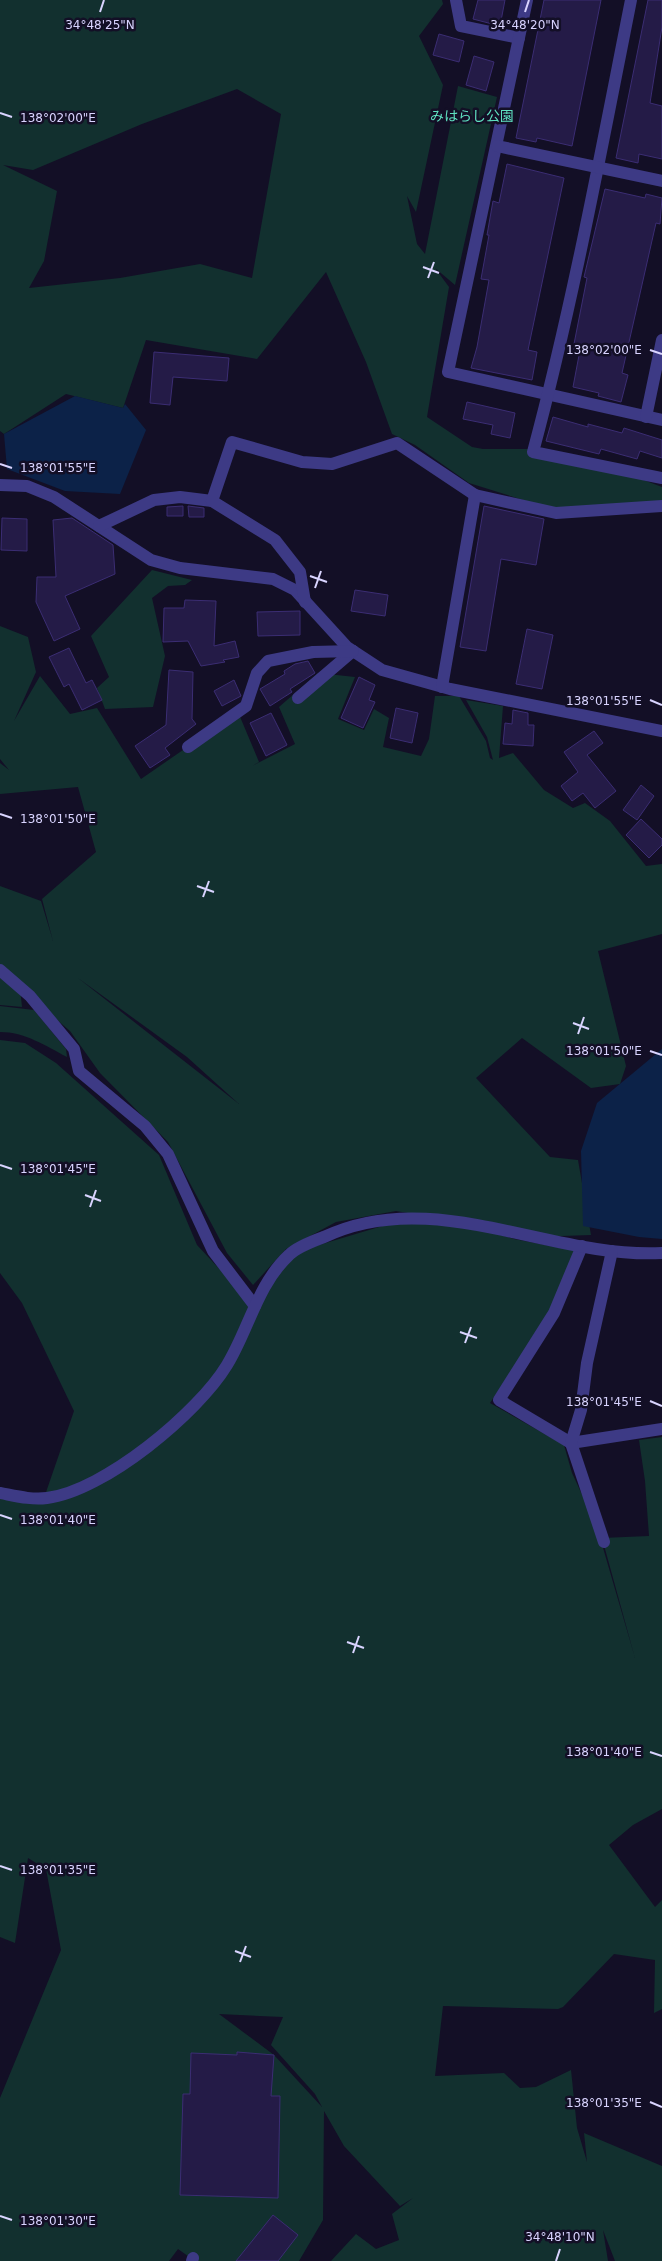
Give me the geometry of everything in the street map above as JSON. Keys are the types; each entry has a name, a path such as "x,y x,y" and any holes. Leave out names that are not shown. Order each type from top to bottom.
{"street":[{"path":"456,0 461,26 519,38"},
{"path":"528,0 448,372 662,420"},
{"path":"631,0 598,169 548,395 533,452 662,478"},
{"path":"497,146 598,169 662,181"},
{"path":"646,417 662,340"},
{"path":"212,501 232,442 302,462 332,464 397,443 475,495 556,513 662,506"},
{"path":"0,485 27,486 54,497 151,560 180,568 273,579 295,590 353,651 382,670 442,687 662,731"},
{"path":"442,687 475,495"},
{"path":"99,526 154,500 180,498 212,501 275,540 300,572 305,602"},
{"path":"298,698 353,651"},
{"path":"188,747 246,706 257,674 268,661 313,652 353,651"},
{"path":"0,970 30,996 74,1049 79,1071 146,1126 168,1154 212,1252 254,1306"},
{"path":"0,1493 30,1499 49,1498 91,1483 135,1455 179,1423 209,1392 228,1364 260,1293 290,1254 325,1236 371,1222 409,1218 453,1221 612,1251 662,1253"},
{"path":"582,1246 554,1313 498,1400 570,1443 662,1429"},
{"path":"604,1542 570,1443 581,1410 587,1363 612,1251"}],"green space":[{"name":"みはらし公園","path":"0,0 442,0 443,4 419,36 443,85 416,212 407,196 417,244 425,254 458,86 497,97 455,285 435,268 449,287 427,417 472,447 483,449 531,449 593,461 662,487 662,504 552,509 469,483 415,445 392,434 366,362 326,272 257,359 146,340 123,408 66,394 4,434 0,431","holes":["237,89 281,114 252,278 200,264 120,278 29,288 44,261 57,191 3,165 33,170 142,124"]},
{"path":"152,570 192,580 185,585 168,586 152,598 165,656 153,707 105,709 97,688 109,677 91,636"},
{"path":"0,626 28,637 36,672 14,721 40,676 70,714 97,708 141,779 238,712 259,762 252,766 295,744 279,707 318,673 355,677 338,719 364,730 374,709 389,718 383,747 421,756 429,739 435,696 459,696 486,741 490,758 493,760 487,737 466,700 503,706 499,758 513,753 544,790 573,808 585,803 610,821 646,866 662,864 662,934 598,951 626,1066 620,1084 591,1088 522,1038 476,1078 550,1157 578,1160 591,1235 532,1237 460,1223 514,1239 577,1251 545,1320 490,1403 564,1445 572,1473 600,1533 635,1658 602,1538 649,1536 645,1481 639,1440 662,1437 662,1809 633,1825 609,1845 655,1907 662,1900 662,2009 654,2013 655,1960 614,1954 563,2007 558,2009 443,2006 435,2076 504,2073 520,2088 536,2087 571,2070 577,2128 587,2162 584,2133 662,2166 662,2261 615,2261 603,2230 608,2261 331,2261 356,2234 376,2249 399,2240 392,2214 413,2198 400,2206 344,2146 324,2111 323,2220 299,2261 195,2261 178,2249 169,2261 0,2261 0,2098 61,1950 46,1869 28,1858 15,1943 0,1937 0,1493 44,1498 74,1411 22,1303 0,1273 0,1040 25,1043 56,1063 159,1155 197,1245 254,1306 289,1254 409,1218 449,1220 396,1211 336,1222 286,1249 253,1285 227,1253 168,1142 100,1073 70,1031 20,988 22,1007 0,1005 0,886 41,901 53,941 42,899 96,852 78,787 0,794 0,763 9,770 0,759","holes":["78,978 187,1057 239,1104","219,2014 283,2017 271,2045 315,2094 322,2107 274,2055"]},
{"path":"0,1006 34,1010 66,1049 67,1057 27,1037 0,1032"}],"water":[{"path":"75,396 123,408 125,404 146,430 120,494 65,491 7,469 4,434"},
{"path":"662,1049 662,1239 639,1237 583,1226 581,1151 597,1103"}],"building":[{"path":"478,0 505,0 500,26 473,19"},
{"path":"544,0 601,0 572,146 537,138 536,142 516,138"},
{"path":"648,0 662,0 662,27 650,103 662,106 662,159 639,154 638,163 616,158"},
{"path":"439,34 464,41 459,62 433,55"},
{"path":"474,56 494,62 486,91 466,85"},
{"path":"507,164 564,178 528,350 537,352 532,380 471,368 477,347 489,280 481,279 493,201 499,203"},
{"path":"605,189 645,198 646,194 662,198 660,224 656,223 622,373 628,375 621,402 598,396 599,393 573,387 580,350 573,349 587,278 584,277"},
{"path":"154,352 229,358 227,381 173,377 170,405 150,403"},
{"path":"467,402 515,413 510,438 491,434 493,425 463,419"},
{"path":"553,417 588,427 588,424 622,433 624,428 662,440 662,458 640,451 637,459 601,449 599,454 546,441"},
{"path":"183,506 183,516 167,516 167,507"},
{"path":"188,506 204,508 204,517 189,517"},
{"path":"484,506 544,519 536,565 501,559 486,651 460,647"},
{"path":"2,518 27,519 27,551 1,550"},
{"path":"72,518 113,545 115,574 65,596 80,629 54,641 36,602 37,577 56,577 53,520"},
{"path":"355,590 388,595 385,616 351,611"},
{"path":"185,600 216,601 214,646 235,641 239,657 223,660 225,662 201,666 188,641 163,642 164,608 184,608"},
{"path":"300,611 300,635 258,636 257,612"},
{"path":"527,629 553,635 542,689 516,684"},
{"path":"69,648 86,683 92,680 102,700 82,710 69,684 64,687 49,657"},
{"path":"308,661 315,673 290,689 292,692 270,706 260,689 285,674 284,671 295,664"},
{"path":"169,670 193,672 192,719 196,724 165,748 170,755 150,768 135,746 166,725"},
{"path":"359,677 375,685 369,700 375,702 363,728 341,718"},
{"path":"234,680 241,696 222,706 214,691"},
{"path":"396,708 418,713 412,743 390,738"},
{"path":"513,710 528,713 528,725 534,725 533,746 503,744 505,723 512,724"},
{"path":"271,713 287,745 266,756 250,723"},
{"path":"594,731 603,743 587,755 616,791 595,808 583,793 572,801 561,786 578,772 564,752"},
{"path":"641,785 654,796 637,820 623,810"},
{"path":"641,819 662,839 662,845 649,858 626,835"},
{"path":"237,2052 274,2055 271,2096 280,2096 278,2198 180,2195 183,2094 190,2094 191,2053 237,2055"},
{"path":"273,2215 298,2235 278,2261 236,2261"}]}
